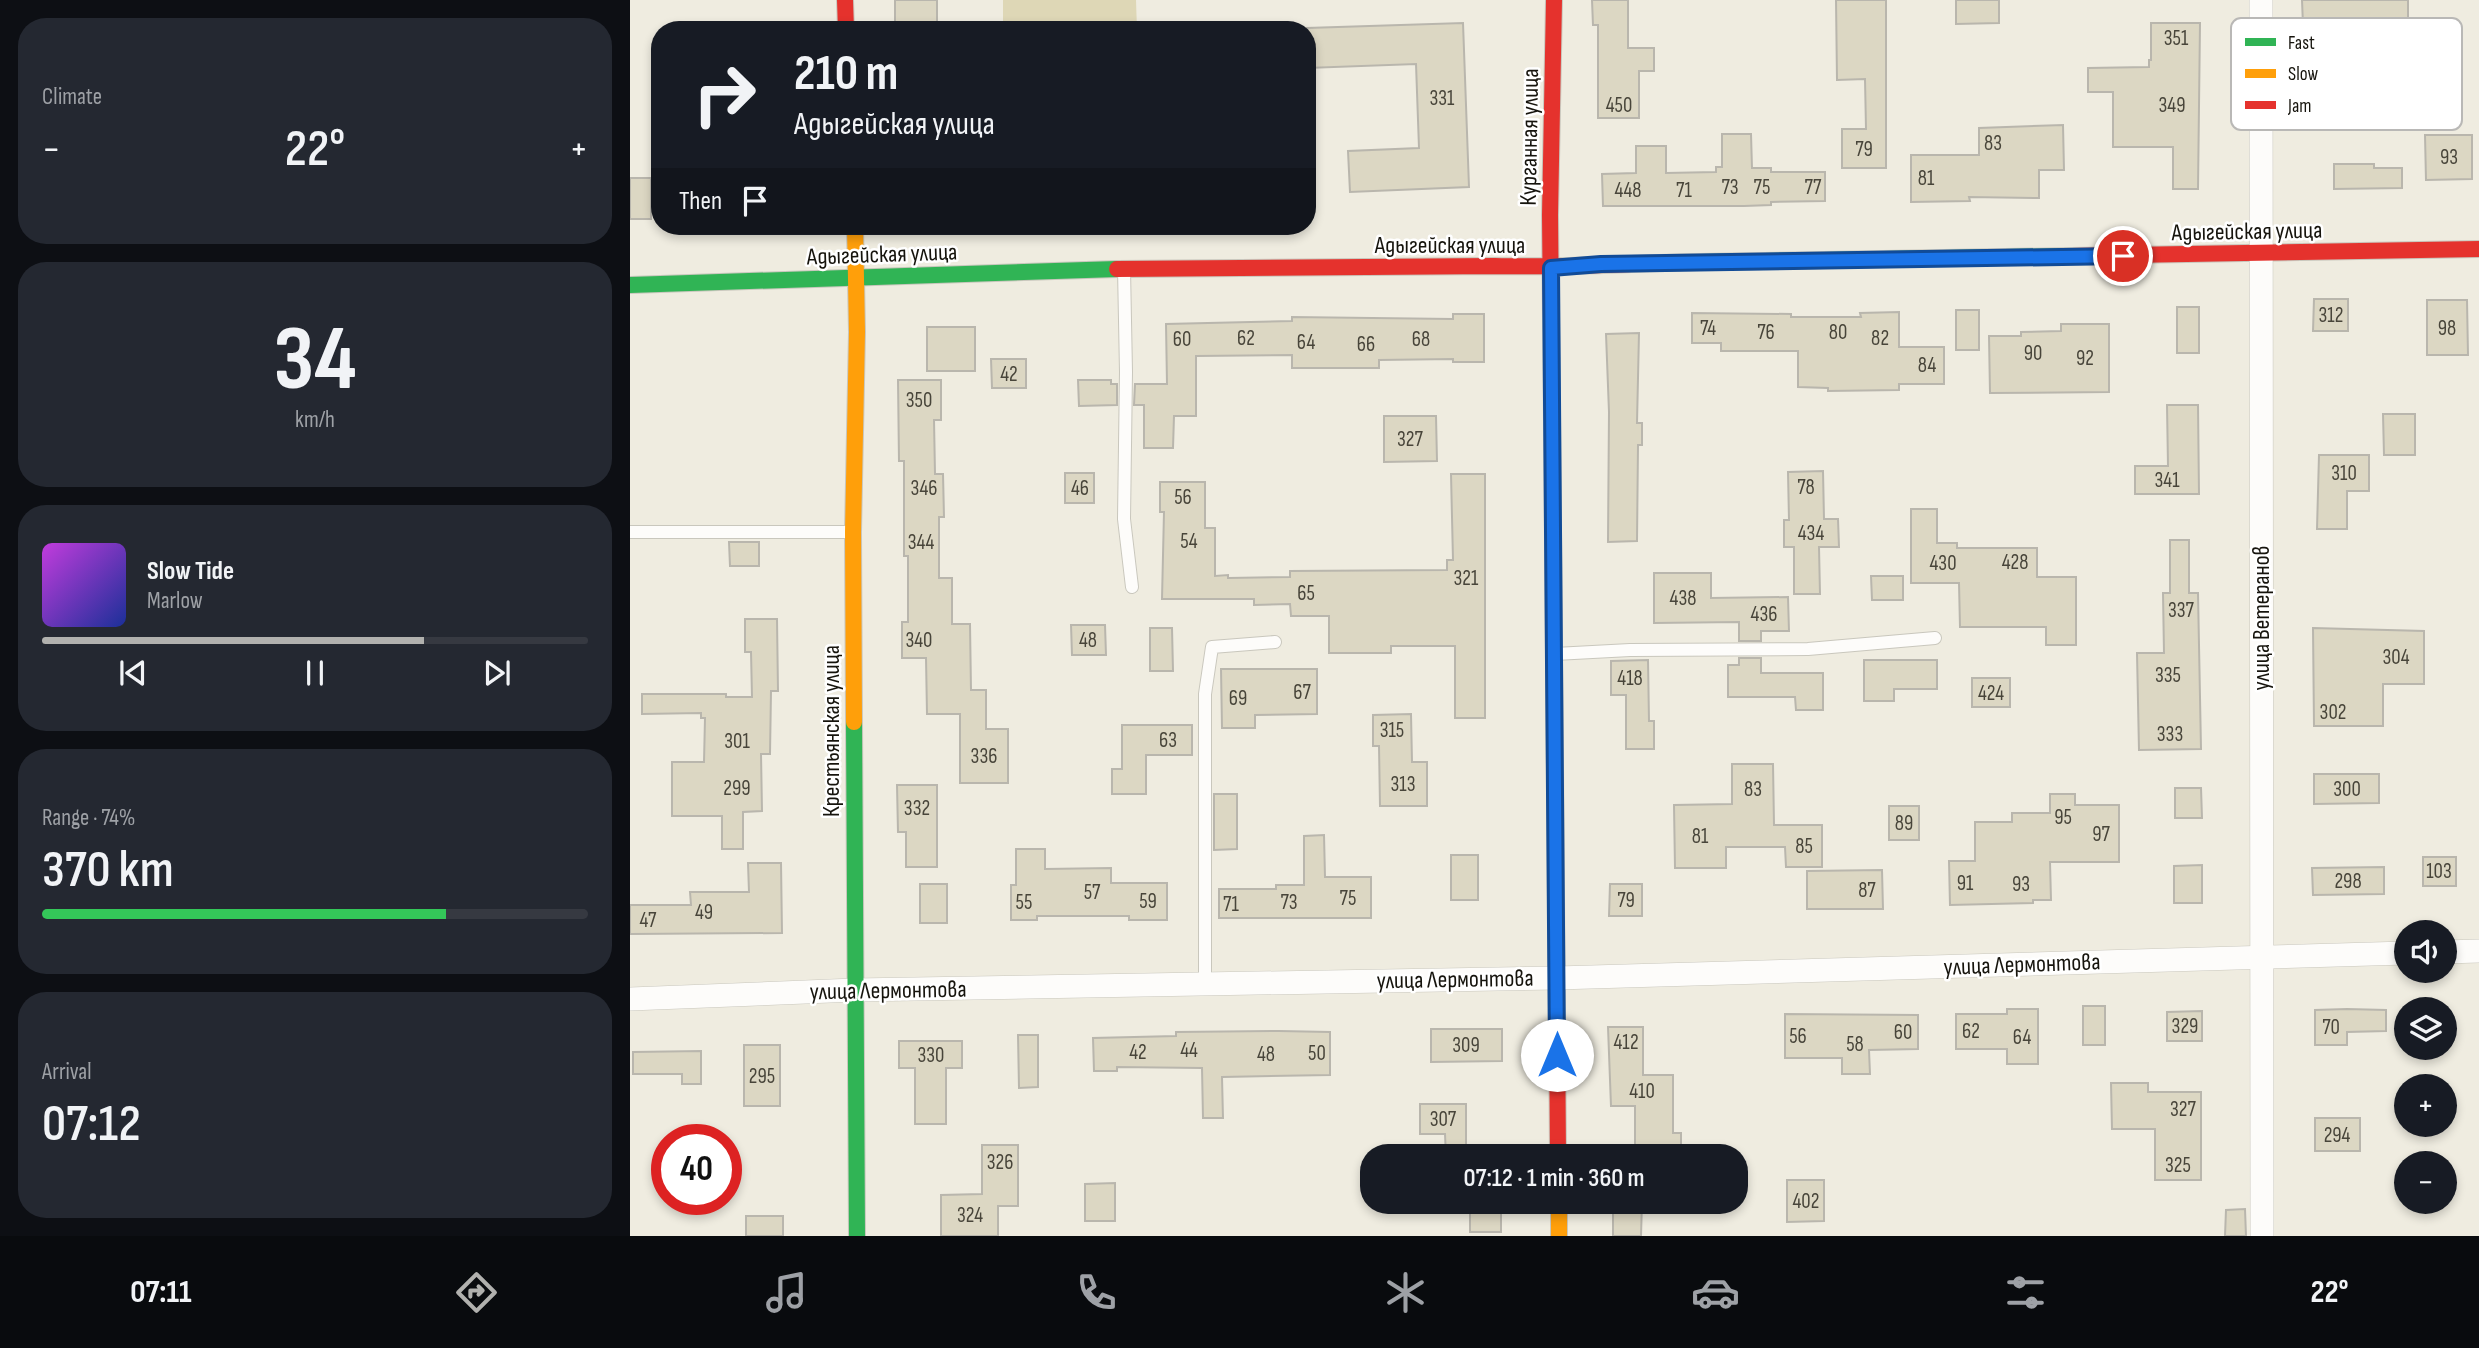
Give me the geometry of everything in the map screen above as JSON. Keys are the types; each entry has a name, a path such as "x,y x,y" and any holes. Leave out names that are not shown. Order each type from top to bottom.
{"street":[{"path":"845,0 846,21"},
{"name":"Курганная улица","path":"1554,0 1551,268 1558,1144"},
{"name":"улица Ветеранов","path":"2261,0 2261,18"},
{"name":"улица Ветеранов","path":"2260,130 2262,1236"},
{"name":"Крестьянская улица","path":"855,235 853,532 857,1236"},
{"name":"Адыгейская улица","path":"630,285 1124,269 1495,266 1551,268 1601,264 2479,249"},
{"path":"2457,952 2479,951"},
{"name":"улица Лермонтова","path":"630,999 855,990 1557,978 2394,953"},
{"path":"1559,1214 1559,1236"}],"lane":[{"path":"1124,269 1124,519 1132,587"},
{"path":"630,532 853,532"},
{"path":"1554,654 1630,650 1808,649 1935,638"},
{"path":"1205,983 1205,694 1212,646 1275,642"}],"shaded area":[{"path":"1003,0 1136,0 1137,21 1003,21"}],"building":[{"path":"895,0 937,0 937,21 895,21"},
{"path":"1592,0 1628,0 1628,48 1654,48 1654,71 1639,71 1639,118 1598,118 1598,25 1593,25"},
{"path":"1836,0 1886,0 1886,168 1842,168 1842,129 1866,129 1865,79 1837,80"},
{"path":"1956,0 1999,0 1999,23 1956,24"},
{"path":"2302,0 2408,0 2408,18 2303,18"},
{"path":"1463,23 1469,187 1350,192 1348,151 1419,148 1416,64 1316,68 1316,28"},
{"path":"2151,23 2200,23 2198,189 2173,189 2173,147 2113,147 2113,92 2088,92 2088,68 2149,67"},
{"path":"2063,125 2064,170 2039,170 2039,198 1969,197 1970,201 1911,202 1911,155 1979,155 1979,128"},
{"path":"1722,134 1751,134 1752,168 1771,168 1771,172 1825,172 1825,201 1771,202 1771,205 1744,206 1603,206 1602,174 1636,173 1636,146 1666,146 1666,173 1716,172 1716,167 1722,167"},
{"path":"2425,135 2472,135 2472,179 2426,180"},
{"path":"2334,164 2374,164 2374,168 2402,168 2402,188 2334,189"},
{"path":"630,178 651,178 651,219 630,219"},
{"path":"2314,299 2348,299 2348,331 2313,331"},
{"path":"2427,300 2467,300 2468,355 2427,355"},
{"path":"2177,307 2199,307 2199,353 2177,353"},
{"path":"1956,310 1979,310 1979,350 1956,350"},
{"path":"1899,312 1899,347 1944,347 1944,384 1899,384 1899,390 1828,391 1828,388 1798,387 1798,351 1721,351 1721,343 1692,343 1692,313 1861,317 1860,313"},
{"path":"1453,314 1484,314 1484,362 1453,362 1453,359 1379,360 1379,368 1292,368 1292,355 1196,356 1196,416 1174,416 1173,448 1144,448 1144,405 1134,405 1135,384 1167,384 1166,324 1292,321 1292,317 1453,319"},
{"path":"2061,324 2109,324 2109,392 1990,393 1989,336 2021,336 2021,332 2061,331"},
{"path":"927,327 975,327 975,371 927,371"},
{"path":"1639,333 1637,423 1642,423 1642,445 1638,445 1637,541 1608,542 1609,412 1606,334"},
{"path":"991,359 1026,359 1026,388 992,388"},
{"path":"898,380 941,380 941,420 934,420 935,474 943,474 944,517 939,517 939,578 952,578 952,624 970,624 971,690 986,690 986,729 1008,729 1008,783 960,783 960,714 927,714 926,658 902,658 902,622 908,622 908,556 904,556 904,461 899,461"},
{"path":"1078,380 1111,380 1111,384 1117,384 1117,405 1079,406"},
{"path":"2167,405 2198,405 2199,494 2135,494 2135,466 2168,466"},
{"path":"2383,414 2415,414 2415,455 2384,455"},
{"path":"1384,416 1436,416 1437,461 1384,462"},
{"path":"2319,455 2369,455 2369,491 2347,491 2347,529 2317,529"},
{"path":"1823,471 1824,519 1838,519 1839,547 1819,547 1820,594 1794,594 1794,547 1784,547 1784,520 1789,520 1788,472"},
{"path":"1065,473 1094,473 1094,503 1065,503"},
{"path":"1451,474 1485,474 1485,718 1455,718 1455,646 1391,646 1391,653 1329,653 1329,616 1291,616 1290,604 1254,605 1254,599 1162,599 1164,512 1160,512 1160,482 1205,482 1205,528 1215,528 1215,576 1290,577 1290,571 1447,570 1447,560 1453,560"},
{"path":"1911,509 1937,509 1937,543 1957,543 1957,548 2037,548 2037,577 2076,577 2076,645 2046,645 2046,627 1960,627 1959,583 1911,583"},
{"path":"2170,540 2189,540 2189,593 2198,593 2201,749 2139,750 2137,653 2164,653 2163,593 2170,593"},
{"path":"729,542 759,542 759,566 730,566"},
{"path":"1654,573 1711,573 1711,598 1788,597 1789,631 1761,631 1761,641 1739,641 1739,622 1654,623"},
{"path":"1871,576 1903,576 1903,600 1872,600"},
{"path":"745,619 777,619 778,691 771,691 770,754 761,754 762,811 743,812 743,849 722,849 722,816 672,816 672,762 704,762 705,718 701,718 701,713 642,714 642,694 726,694 726,697 752,697 751,652 745,652"},
{"path":"1071,625 1105,625 1106,655 1072,655"},
{"path":"1150,628 1172,628 1173,671 1150,671"},
{"path":"2313,628 2424,631 2424,684 2383,684 2383,726 2314,726"},
{"path":"1739,658 1761,658 1761,673 1823,673 1823,710 1796,710 1795,697 1728,697 1728,665 1739,665"},
{"path":"1648,660 1649,721 1654,721 1654,749 1626,749 1626,695 1611,695 1611,661"},
{"path":"1864,660 1937,660 1937,689 1894,689 1894,701 1864,701"},
{"path":"1221,669 1317,669 1317,714 1255,715 1255,728 1222,728"},
{"path":"1972,678 2010,678 2010,707 1972,707"},
{"path":"1411,714 1412,762 1427,762 1427,806 1380,806 1379,746 1373,746 1373,715"},
{"path":"1122,725 1192,725 1192,755 1146,755 1146,794 1112,794 1112,769 1122,769"},
{"path":"1732,764 1773,764 1774,825 1822,825 1822,867 1786,867 1785,847 1726,847 1726,868 1675,868 1674,805 1732,804"},
{"path":"2314,774 2379,774 2379,803 2314,804"},
{"path":"897,785 937,785 937,867 906,867 906,832 898,832"},
{"path":"2175,788 2201,788 2202,818 2175,818"},
{"path":"1214,794 1237,794 1237,849 1214,850"},
{"path":"2050,794 2075,794 2075,805 2119,805 2119,862 2050,862 2051,900 2033,900 2033,903 1950,905 1949,861 1975,861 1975,822 2012,822 2012,813 2050,813"},
{"path":"1889,806 1919,806 1919,840 1889,840"},
{"path":"1324,835 1325,877 1371,877 1371,918 1219,918 1219,889 1276,889 1276,885 1304,885 1304,836"},
{"path":"1016,849 1045,849 1045,869 1111,868 1111,883 1167,883 1167,920 1129,920 1129,916 1037,916 1037,920 1011,920 1011,885 1016,885"},
{"path":"1451,855 1478,855 1478,900 1451,900"},
{"path":"2423,857 2456,857 2456,886 2423,886"},
{"path":"748,863 781,863 782,933 630,934 630,905 691,905 690,892 749,892"},
{"path":"2202,865 2202,903 2174,903 2174,866"},
{"path":"2384,867 2384,894 2313,895 2312,868"},
{"path":"1882,870 1883,909 1807,909 1807,871"},
{"path":"920,884 947,884 947,923 920,923"},
{"path":"1610,884 1642,884 1642,916 1609,916"},
{"path":"2083,1006 2105,1006 2105,1045 2083,1045"},
{"path":"2007,1009 2038,1009 2038,1064 2007,1064 2007,1049 1956,1049 1956,1014 2007,1014"},
{"path":"2315,1010 2386,1010 2386,1031 2347,1032 2347,1045 2315,1045"},
{"path":"2202,1011 2202,1041 2167,1041 2167,1012"},
{"path":"1785,1014 1918,1015 1918,1049 1869,1050 1870,1074 1842,1074 1842,1058 1785,1058"},
{"path":"1608,1027 1643,1027 1643,1075 1673,1075 1673,1133 1681,1133 1681,1144 1635,1144 1635,1106 1611,1106"},
{"path":"1431,1029 1502,1029 1502,1061 1431,1062"},
{"path":"1176,1032 1330,1032 1330,1075 1222,1077 1223,1118 1203,1118 1202,1068 1117,1067 1117,1071 1094,1071 1093,1038 1176,1036"},
{"path":"1018,1035 1038,1035 1038,1087 1019,1088"},
{"path":"899,1041 962,1041 962,1068 946,1068 946,1124 915,1124 915,1068 899,1068"},
{"path":"744,1045 780,1045 780,1106 744,1106"},
{"path":"701,1051 701,1084 682,1084 682,1074 633,1074 633,1052"},
{"path":"2111,1083 2148,1083 2148,1092 2201,1092 2201,1180 2155,1180 2155,1129 2112,1129"},
{"path":"1420,1104 1466,1104 1466,1144 1445,1144 1445,1134 1420,1134"},
{"path":"2315,1118 2360,1118 2360,1151 2315,1151"},
{"path":"982,1145 1018,1145 1018,1206 998,1206 998,1236 941,1236 941,1195 982,1194"},
{"path":"1787,1180 1824,1180 1824,1221 1787,1222"},
{"path":"1115,1183 1115,1221 1085,1221 1085,1184"},
{"path":"2245,1209 2246,1236 2225,1236 2226,1210"},
{"path":"1470,1214 1501,1214 1501,1232 1470,1232"},
{"path":"1613,1214 1642,1214 1641,1236 1613,1236"},
{"path":"746,1216 783,1216 783,1236 746,1236"}],"traffic: fast":[{"path":"1700,262 2071,256"},
{"path":"630,285 1117,269"},
{"path":"1552,421 1555,767"},
{"path":"854,722 857,1236"}],"traffic: slow":[{"path":"854,722 855,235"},
{"path":"1559,1214 1559,1236"}],"traffic: jam":[{"path":"845,0 846,21"},
{"path":"1552,421 1550,215 1554,0"},
{"path":"2071,256 2479,249"},
{"path":"1117,269 1546,266 1700,262"},
{"path":"1555,767 1558,1144"}],"route":[{"path":"1557,1055 1551,268 1601,264 2123,256"}]}
